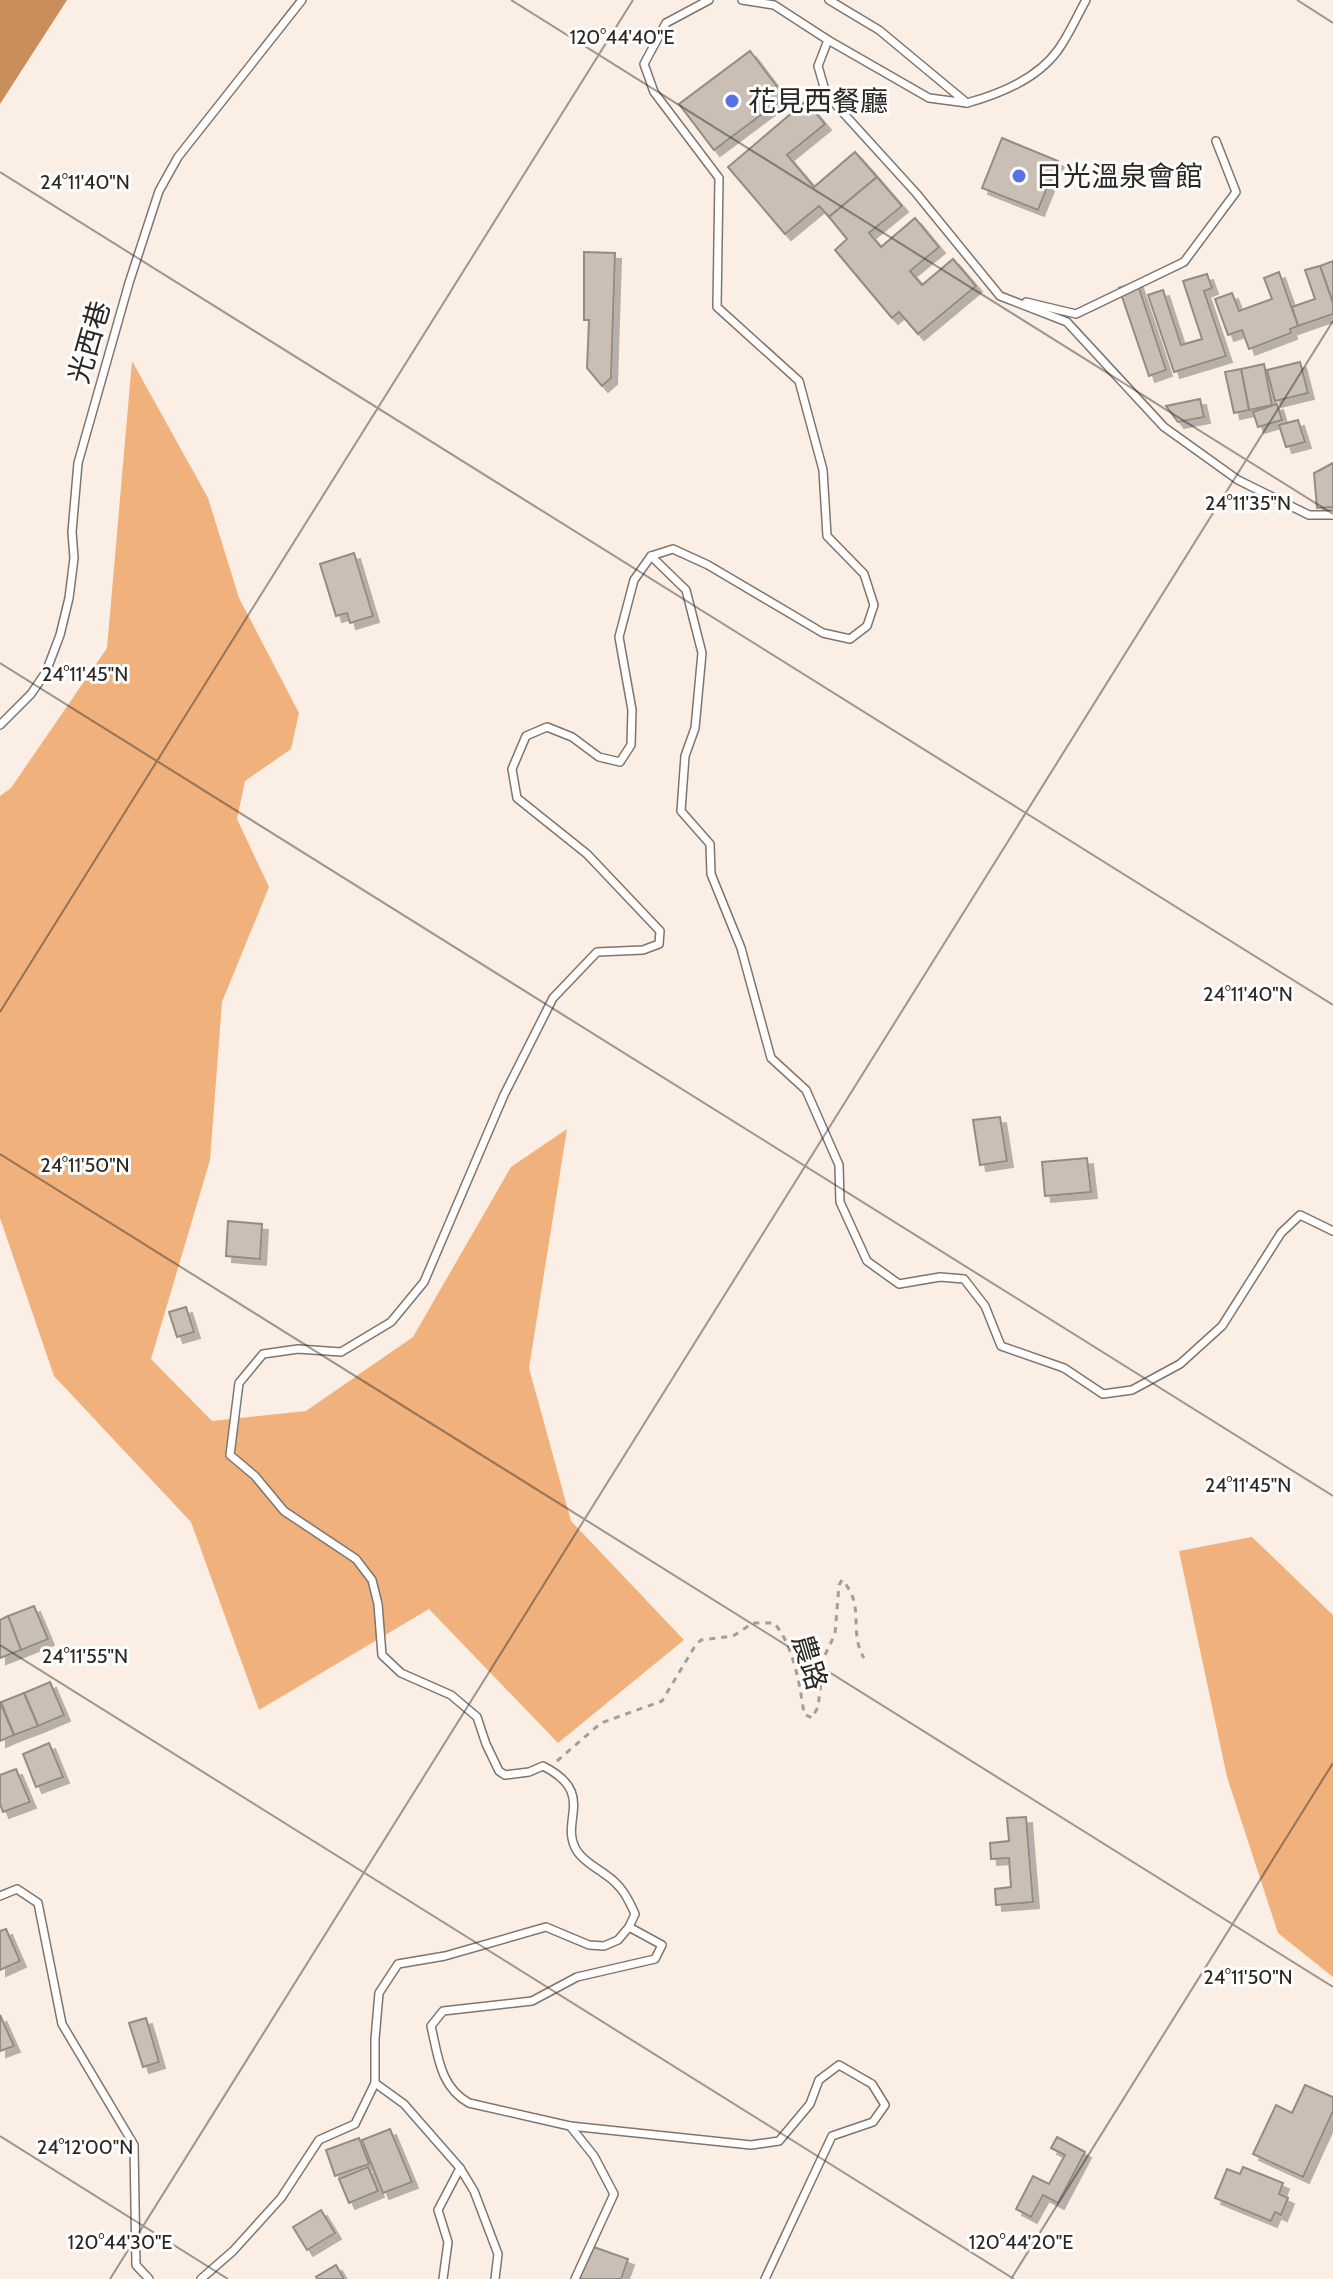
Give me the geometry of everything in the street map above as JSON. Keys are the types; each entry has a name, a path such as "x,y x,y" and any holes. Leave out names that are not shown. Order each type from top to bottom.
{"lane":[{"name":"光西巷","path":"0,725 31,694 46,672 60,635 74,558 72,532 78,463 129,283 159,191 178,157 302,0"},
{"path":"201,2279 233,2251 281,2198 319,2140 355,2124 375,2083 379,1993 398,1964 445,1956 546,1927 589,1945 604,1946 618,1940 635,1914 627,1895 578,1852 573,1839 573,1795 565,1781 543,1766 518,1774 505,1775 499,1771 477,1717 451,1695 421,1679 401,1673 382,1655 378,1604 372,1580 356,1559 284,1511 255,1476 230,1455 239,1383 263,1354 298,1349 341,1352 391,1322 424,1282 504,1095 553,998 597,952 643,950 659,944 660,931 587,854 517,798 512,769 526,736 547,727 572,737 599,757 620,762 631,745 632,710 619,637 634,580 651,556 673,549 708,565 823,633 850,639 867,626 874,605 864,574 827,536 823,470 799,381 717,307 719,178 654,92 644,64 666,23 709,0"},
{"path":"742,0 774,5 929,98 967,103 992,96 1035,73 1058,51 1086,0"},
{"path":"829,0 888,36 967,103"},
{"path":"828,40 818,66 826,94 916,193 1000,296 1067,322 1164,427 1238,480 1309,515 1333,515"},
{"path":"1000,296 1076,314 1184,262 1236,192 1216,141"},
{"path":"651,556 686,590 702,653 695,728 685,756 681,811 710,844 711,874 741,948 771,1058 806,1090 839,1165 840,1202 867,1261 899,1284 940,1277 964,1279 985,1306 1001,1346 1064,1368 1103,1394 1132,1390 1180,1364 1222,1326 1281,1233 1300,1215 1333,1231"},
{"path":"0,1896 17,1889 38,1903 62,2024 134,2145 136,2265 149,2279"},
{"path":"629,1927 662,1945 655,1959 577,1977 532,2001 443,2011 431,2026 444,2079 457,2096 469,2103 570,2126 751,2145 779,2141 810,2104 819,2080 839,2065 872,2084 885,2105 873,2122 832,2136 765,2279"},
{"path":"375,2083 404,2104 460,2168 474,2191 498,2254 495,2279"},
{"path":"570,2126 594,2156 614,2194 575,2279"},
{"path":"443,2279 448,2242 438,2210 460,2168"}],"path":[{"name":"農路","path":"555,1772 557,1761 601,1723 662,1701 701,1640 733,1636 753,1623 774,1623 783,1633 798,1680 804,1714 812,1718 818,1707 824,1657 835,1634 842,1580 852,1590 857,1617 856,1641 864,1658"}],"shaded area":[{"path":"0,0 67,0 0,104"},
{"path":"132,361 208,498 239,598 299,713 291,749 245,781 237,819 269,887 222,1002 210,1160 151,1359 212,1421 306,1411 413,1337 511,1167 567,1129 529,1368 571,1521 684,1640 558,1743 429,1609 259,1710 191,1522 54,1376 0,1218 0,796 11,788 107,648"},
{"path":"1252,1537 1333,1615 1333,1977 1278,1933 1227,1777 1179,1551"}],"building":[{"name":"花見西餐廳","path":"750,51 785,97 714,150 679,104"},
{"path":"806,101 825,124 787,155 814,187 855,152 877,177 829,217 819,206 785,234 728,167"},
{"path":"1002,138 1058,161 1038,210 982,188"},
{"path":"877,177 902,206 869,233 881,247 915,218 939,247 910,271 922,285 953,259 976,286 918,334 899,312 892,318 835,250 847,239 829,217"},
{"path":"584,252 615,253 611,378 602,386 587,368 589,320 584,320"},
{"path":"1333,261 1333,303 1320,266"},
{"path":"1320,266 1333,303 1333,314 1298,326 1292,307 1315,299 1305,270"},
{"path":"1279,272 1298,326 1290,329 1291,333 1249,349 1242,330 1228,335 1215,299 1232,293 1239,311 1272,299 1264,278"},
{"path":"1207,274 1212,288 1204,291 1226,356 1174,372 1148,295 1163,290 1181,345 1202,339 1183,281"},
{"path":"1137,282 1166,370 1149,376 1119,288"},
{"path":"1300,362 1308,393 1275,401 1267,370"},
{"path":"1264,364 1272,405 1249,410 1241,369"},
{"path":"1241,369 1249,410 1234,413 1225,372"},
{"path":"1200,399 1204,417 1178,422 1166,406"},
{"path":"1277,404 1282,420 1258,427 1253,412"},
{"path":"1298,420 1305,442 1286,447 1279,425"},
{"path":"1333,463 1333,507 1317,508 1314,473"},
{"path":"354,553 373,616 350,623 347,613 336,616 320,564"},
{"path":"1000,1117 1007,1161 980,1165 973,1120"},
{"path":"1087,1158 1091,1192 1045,1196 1042,1162"},
{"path":"228,1221 262,1224 260,1259 226,1256"},
{"path":"186,1307 194,1332 177,1337 169,1312"},
{"path":"34,1606 48,1639 21,1650 8,1616"},
{"path":"8,1616 21,1650 0,1658 0,1620"},
{"path":"50,1682 64,1715 38,1726 24,1693"},
{"path":"24,1693 38,1726 14,1735 1,1702"},
{"path":"0,1702 14,1735 0,1741"},
{"path":"49,1743 63,1777 36,1787 23,1754"},
{"path":"16,1769 30,1802 3,1812 0,1775"},
{"path":"1026,1817 1033,1902 996,1905 995,1889 1011,1887 1009,1858 991,1859 990,1843 1009,1841 1007,1818"},
{"path":"6,1929 20,1961 0,1970 0,1931"},
{"path":"0,2015 14,2046 0,2051"},
{"path":"146,2018 159,2062 143,2067 129,2023"},
{"path":"1305,2085 1333,2097 1333,2111 1303,2177 1253,2154 1276,2105 1292,2113"},
{"path":"390,2129 412,2182 383,2193 362,2140"},
{"path":"1057,2137 1085,2152 1058,2203 1043,2195 1031,2217 1016,2209 1033,2176 1049,2184 1065,2155 1051,2148"},
{"path":"359,2138 369,2164 335,2176 326,2150"},
{"path":"368,2167 378,2191 349,2203 339,2179"},
{"path":"1243,2167 1283,2183 1279,2194 1288,2198 1281,2215 1275,2212 1271,2221 1215,2198 1227,2169 1240,2174"},
{"path":"321,2210 335,2233 307,2250 293,2227"},
{"path":"591,2246 628,2259 621,2279 579,2279"},
{"path":"336,2265 344,2279 317,2279 316,2277"}],"place":[{"name":"花見西餐廳","path":"732,101"},
{"name":"日光溫泉會館","path":"1019,176"}]}
